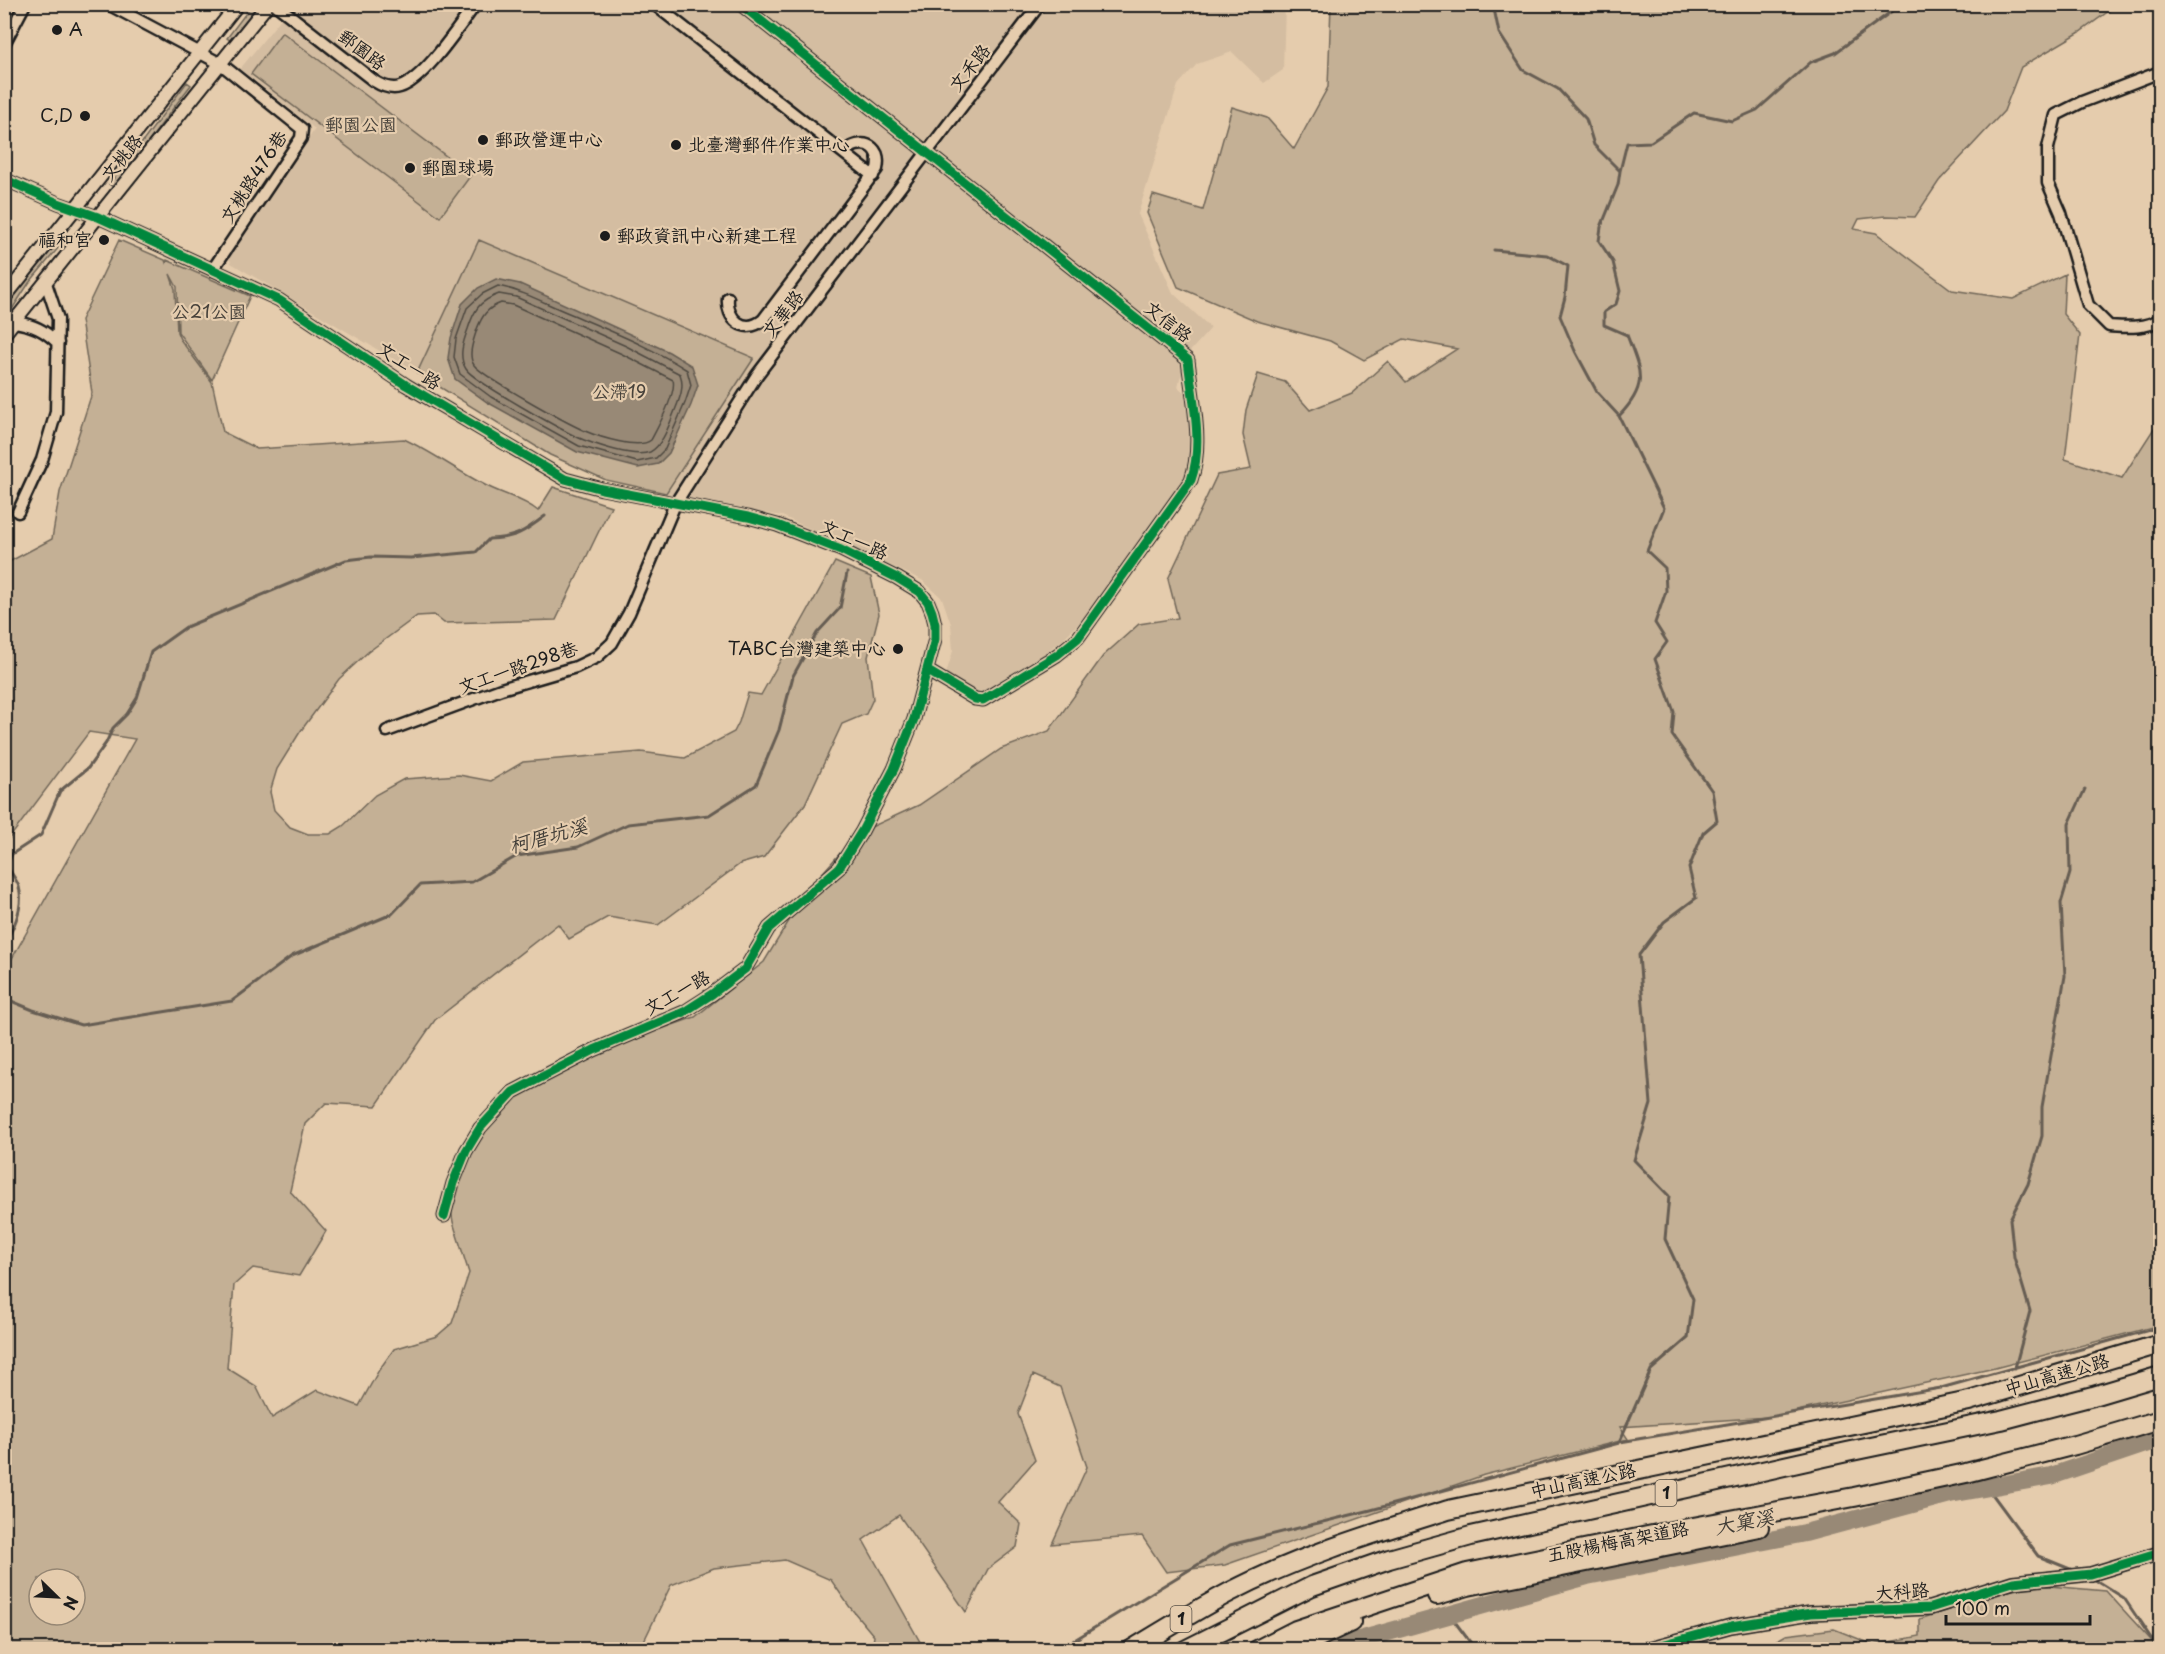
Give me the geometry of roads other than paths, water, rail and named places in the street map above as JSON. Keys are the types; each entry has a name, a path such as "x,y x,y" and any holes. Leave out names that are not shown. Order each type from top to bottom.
{"highway":[{"name":"中山高速公路","path":"1131,1650 1222,1597 1259,1579 1367,1536 1448,1510 1968,1401 2160,1344"},
{"name":"中山高速公路","path":"1185,1650 1312,1586 1389,1558 1471,1536 2001,1420 2160,1376"},
{"name":"五股楊梅高架道路","path":"1257,1650 1296,1630 1467,1573 1955,1475 2075,1445 2160,1420"},
{"name":"五股楊梅高架道路","path":"1291,1650 1363,1617 1468,1586 1969,1485 2079,1457 2160,1431"}],"street":[{"path":"4,44 25,4"},
{"path":"108,4 220,64"},
{"name":"文桃路","path":"4,298 238,4"},
{"name":"文桃路","path":"4,334 268,4"},
{"name":"郵園路","path":"275,4 374,81 384,87 398,88 412,81 425,68 476,4"},
{"path":"654,4 873,176"},
{"name":"文信路","path":"740,4 1188,360 1197,445 1194,472 1186,489 1078,638 1057,655 983,700 975,699 928,670"},
{"name":"文禾路","path":"927,152 1040,4"},
{"name":"文桃路476巷","path":"213,269 302,134 298,126 220,64"},
{"path":"2160,72 2082,102 2056,115 2048,148 2048,183 2061,213 2088,305 2109,326 2130,327 2155,323 2160,319"},
{"path":"728,298 729,315 735,321 747,326 763,320 877,169 878,153 867,144 859,143 851,147"},
{"name":"文華路","path":"675,504 757,375 927,152"},
{"name":"文工一路","path":"4,179 98,217 279,300 406,385 566,479 602,489 748,517 777,525 841,550 909,584 928,602 935,624 935,639 914,720 894,769 862,831 839,868 769,928 745,969 712,993 684,1012 594,1050 513,1092 480,1128 466,1151 453,1183 444,1216"},
{"path":"18,512 42,460 56,412 58,319 46,283"},
{"path":"15,322 33,325 58,343"},
{"name":"文工一路298巷","path":"387,731 501,689 576,667 597,657 612,643 629,613 675,504"},
{"name":"大科路","path":"1643,1650 1731,1626 1811,1613 1930,1608 2013,1582 2091,1574 2160,1553"}],"water":[{"name":"公滯19","path":"496,279 520,284 669,352 692,366 698,385 669,453 658,464 638,468 577,452 487,402 455,379 448,358 451,338 462,304 478,288"}],"waterway":[{"path":"1058,1650 1230,1545 1371,1510 1619,1443 1651,1370 1688,1338 1693,1299 1665,1239 1669,1196 1634,1160 1651,1104 1639,955 1664,922 1696,898 1689,868 1703,833 1717,821 1712,791 1672,735 1674,712 1655,659 1667,642 1655,623 1666,591 1665,568 1647,551 1664,508 1619,416 1629,405 1638,387 1640,378 1636,359 1627,335 1604,325 1604,312 1616,304 1620,291 1613,262 1599,241 1601,227 1618,185 1620,171 1594,145 1586,119 1558,89 1523,70 1499,33 1493,4"},
{"path":"1620,171 1627,143 1651,142 1694,113 1732,121 1757,110 1811,62 1835,53 1892,11"},
{"path":"1494,250 1547,255 1568,266 1565,297 1560,316 1575,351 1597,392 1619,416"},
{"path":"4,944 14,924 20,902 18,884 7,866 12,854 41,835 60,791 88,768 106,743 113,728 127,714 137,698 151,652 186,627 346,560 371,557 411,558 476,552 489,539 519,533 545,516"},
{"name":"柯厝坑溪","path":"4,998 81,1025 232,1001 292,956 392,914 420,885 472,882 517,856 578,847 628,824 709,815 756,785 779,730 793,676 817,633 840,608 847,573"},
{"path":"2015,1368 2030,1311 2014,1257 2010,1219 2028,1184 2042,1136 2042,1107 2065,976 2061,903 2070,873 2069,824 2085,789"},
{"path":"1620,1442 1941,1388 2160,1327"},
{"name":"大窠溪","path":"1335,1650 1356,1641 1587,1576 1805,1533 1950,1494 2051,1476 2160,1439"},
{"path":"1987,1487 2038,1556 2075,1571"},
{"path":"2092,1578 2124,1598 2159,1650"},
{"path":"1449,1614 1476,1650"}],"place":[{"name":"A","path":"57,30"},
{"name":"C,D","path":"85,116"},
{"name":"郵政營運中心","path":"483,140"},
{"name":"北臺灣郵件作業中心","path":"676,145"},
{"name":"郵園球場","path":"410,168"},
{"name":"郵政資訊中心新建工程","path":"605,236"},
{"name":"福和宮","path":"104,240"},
{"name":"TABC台灣建築中心","path":"898,649"}],"park label":[{"name":"郵園公園","path":"361,125"},
{"name":"公21公園","path":"209,312"}]}
